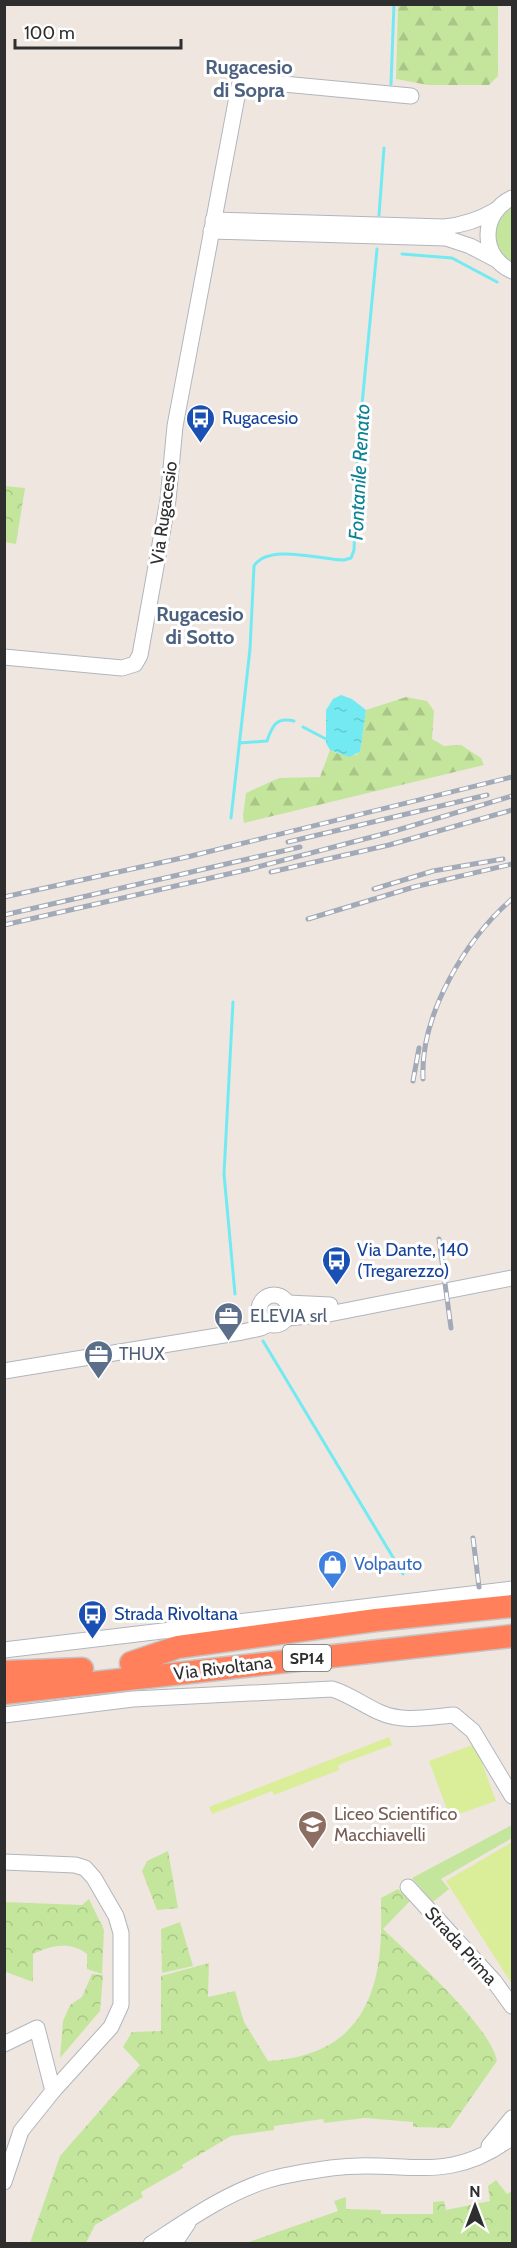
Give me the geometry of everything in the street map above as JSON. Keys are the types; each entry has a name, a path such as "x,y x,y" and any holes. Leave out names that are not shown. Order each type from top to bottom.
{"highway":[{"name":"SP14","path":"131,1663 178,1647 376,1620 513,1606"},
{"name":"Via Rivoltana","path":"4,1678 513,1621"},
{"name":"Via Rivoltana","path":"4,1693 513,1636"},
{"name":"SP14","path":"101,1682 150,1684 220,1679 335,1670 513,1650"},
{"name":"SP14","path":"4,1672 82,1669"}],"street":[{"name":"Via Rugacesio","path":"4,657 122,668 129,667 138,660 144,639 168,500 175,426 237,91 243,82 411,96"},
{"path":"212,225 444,227 480,220 512,197"},
{"path":"496,210 489,222 487,238 490,249 497,260"},
{"path":"212,225 446,238 470,246 513,271"},
{"path":"264,1318 262,1302 268,1296 281,1296 287,1311 298,1316 329,1314 513,1267"},
{"path":"430,1289 513,1278"},
{"path":"264,1318 279,1324 287,1311"},
{"path":"4,1371 242,1332 264,1318"},
{"path":"4,1650 513,1589"},
{"path":"4,1715 133,1699 326,1689 344,1694 378,1712 396,1718 454,1715 473,1731 513,1796"},
{"path":"4,1862 75,1864 85,1868 106,1897 116,1916 121,1934 121,2005 111,2027 53,2091 21,2131 4,2182"},
{"name":"Strada Prima","path":"408,1887 494,1981 513,2006"},
{"path":"4,2044 37,2028 53,2091"},
{"path":"473,2160 513,2118"},
{"path":"151,2244 223,2199 268,2180 351,2166 440,2168 473,2160 513,2137"},
{"path":"174,2244 194,2216"}],"green space":[{"path":"398,5 498,5 498,76 489,85 428,85 396,79"},
{"path":"512,208 512,264 496,243 495,228 504,214"},
{"path":"5,486 25,488 16,544 5,542"},
{"path":"406,697 427,701 434,711 432,739 444,746 461,745 481,758 484,765 244,823 246,793 279,778 320,777 330,750 339,754 356,755 360,752 366,710"},
{"path":"389,1737 392,1745 338,1765 339,1770 274,1795 272,1791 212,1814 209,1807"},
{"path":"475,1744 496,1801 450,1817 429,1761"},
{"path":"512,1825 512,1838 441,1879 449,1889 433,1902 412,1878"},
{"path":"512,1842 512,1984 446,1881"},
{"path":"168,1851 178,1908 157,1910 142,1871 147,1861"},
{"path":"398,1889 410,1901 383,1929 466,2011 491,2046 497,2061 450,2128 413,2127 413,2122 365,2118 324,2123 323,2119 274,2126 274,2130 231,2136 182,2165 183,2168 141,2192 143,2197 95,2225 86,2243 30,2243 60,2156 140,2065 123,2047 132,2032 161,2031 161,1976 209,1963 208,1997 235,1991 244,2022 268,2061 312,2053 345,2033 367,2002 379,1959 381,1898"},
{"path":"89,1899 104,1930 102,1974 87,1969 87,1954 68,1946 47,1948 33,1954 33,1982 6,1972 5,1902 82,1905"},
{"path":"180,1922 193,1966 162,1973 161,1929"},
{"path":"92,1974 103,1975 100,2011 60,2058 63,2021 70,2005 82,1997"},
{"path":"496,2180 507,2194 512,2191 512,2243 246,2243 338,2211 334,2201 346,2197 346,2209 381,2210 381,2214 433,2214 433,2202 444,2201 446,2210 490,2201 488,2186"}],"water":[{"path":"341,695 352,699 366,710 360,752 349,757 330,750 326,743 326,710 333,699"}],"waterway":[{"name":"Fontanile Renato","path":"391,84 394,4"},
{"name":"Fontanile Renato","path":"379,215 384,148"},
{"name":"Fontanile Renato","path":"231,818 250,649 254,566 261,559 283,554 344,560 351,558 354,550 358,446 377,249"},
{"path":"402,254 452,258 497,282"},
{"path":"239,743 267,741 276,724 283,720 294,721"},
{"path":"303,727 326,739"},
{"path":"233,1002 224,1174 235,1294"},
{"path":"263,1341 403,1574"}],"railway":[{"path":"4,897 191,856 512,777"},
{"path":"288,842 487,795"},
{"path":"4,925 250,869 391,832 512,796"},
{"path":"271,872 389,845 512,810"},
{"path":"4,915 300,847"},
{"path":"374,889 433,871 503,859"},
{"path":"308,919 414,887 512,864"},
{"path":"423,1079 424,1055 429,1030 437,1005 449,980 478,935 512,899"},
{"path":"413,1081 419,1048"},
{"path":"439,1239 451,1328"},
{"path":"473,1538 479,1587"}],"place":[{"name":"Rugacesio","path":"201,444"},
{"name":"Via Dante, 140 (Tregarezzo)","path":"336,1286"},
{"name":"ELEVIA srl","path":"229,1342"},
{"name":"THUX","path":"98,1380"},
{"name":"Volpauto","path":"333,1590"},
{"name":"Strada Rivoltana","path":"93,1640"},
{"name":"Liceo Scientifico Macchiavelli","path":"313,1850"}],"district":[{"name":"Rugacesio di Sopra","path":"249,78"},
{"name":"Rugacesio di Sotto","path":"200,626"}]}
